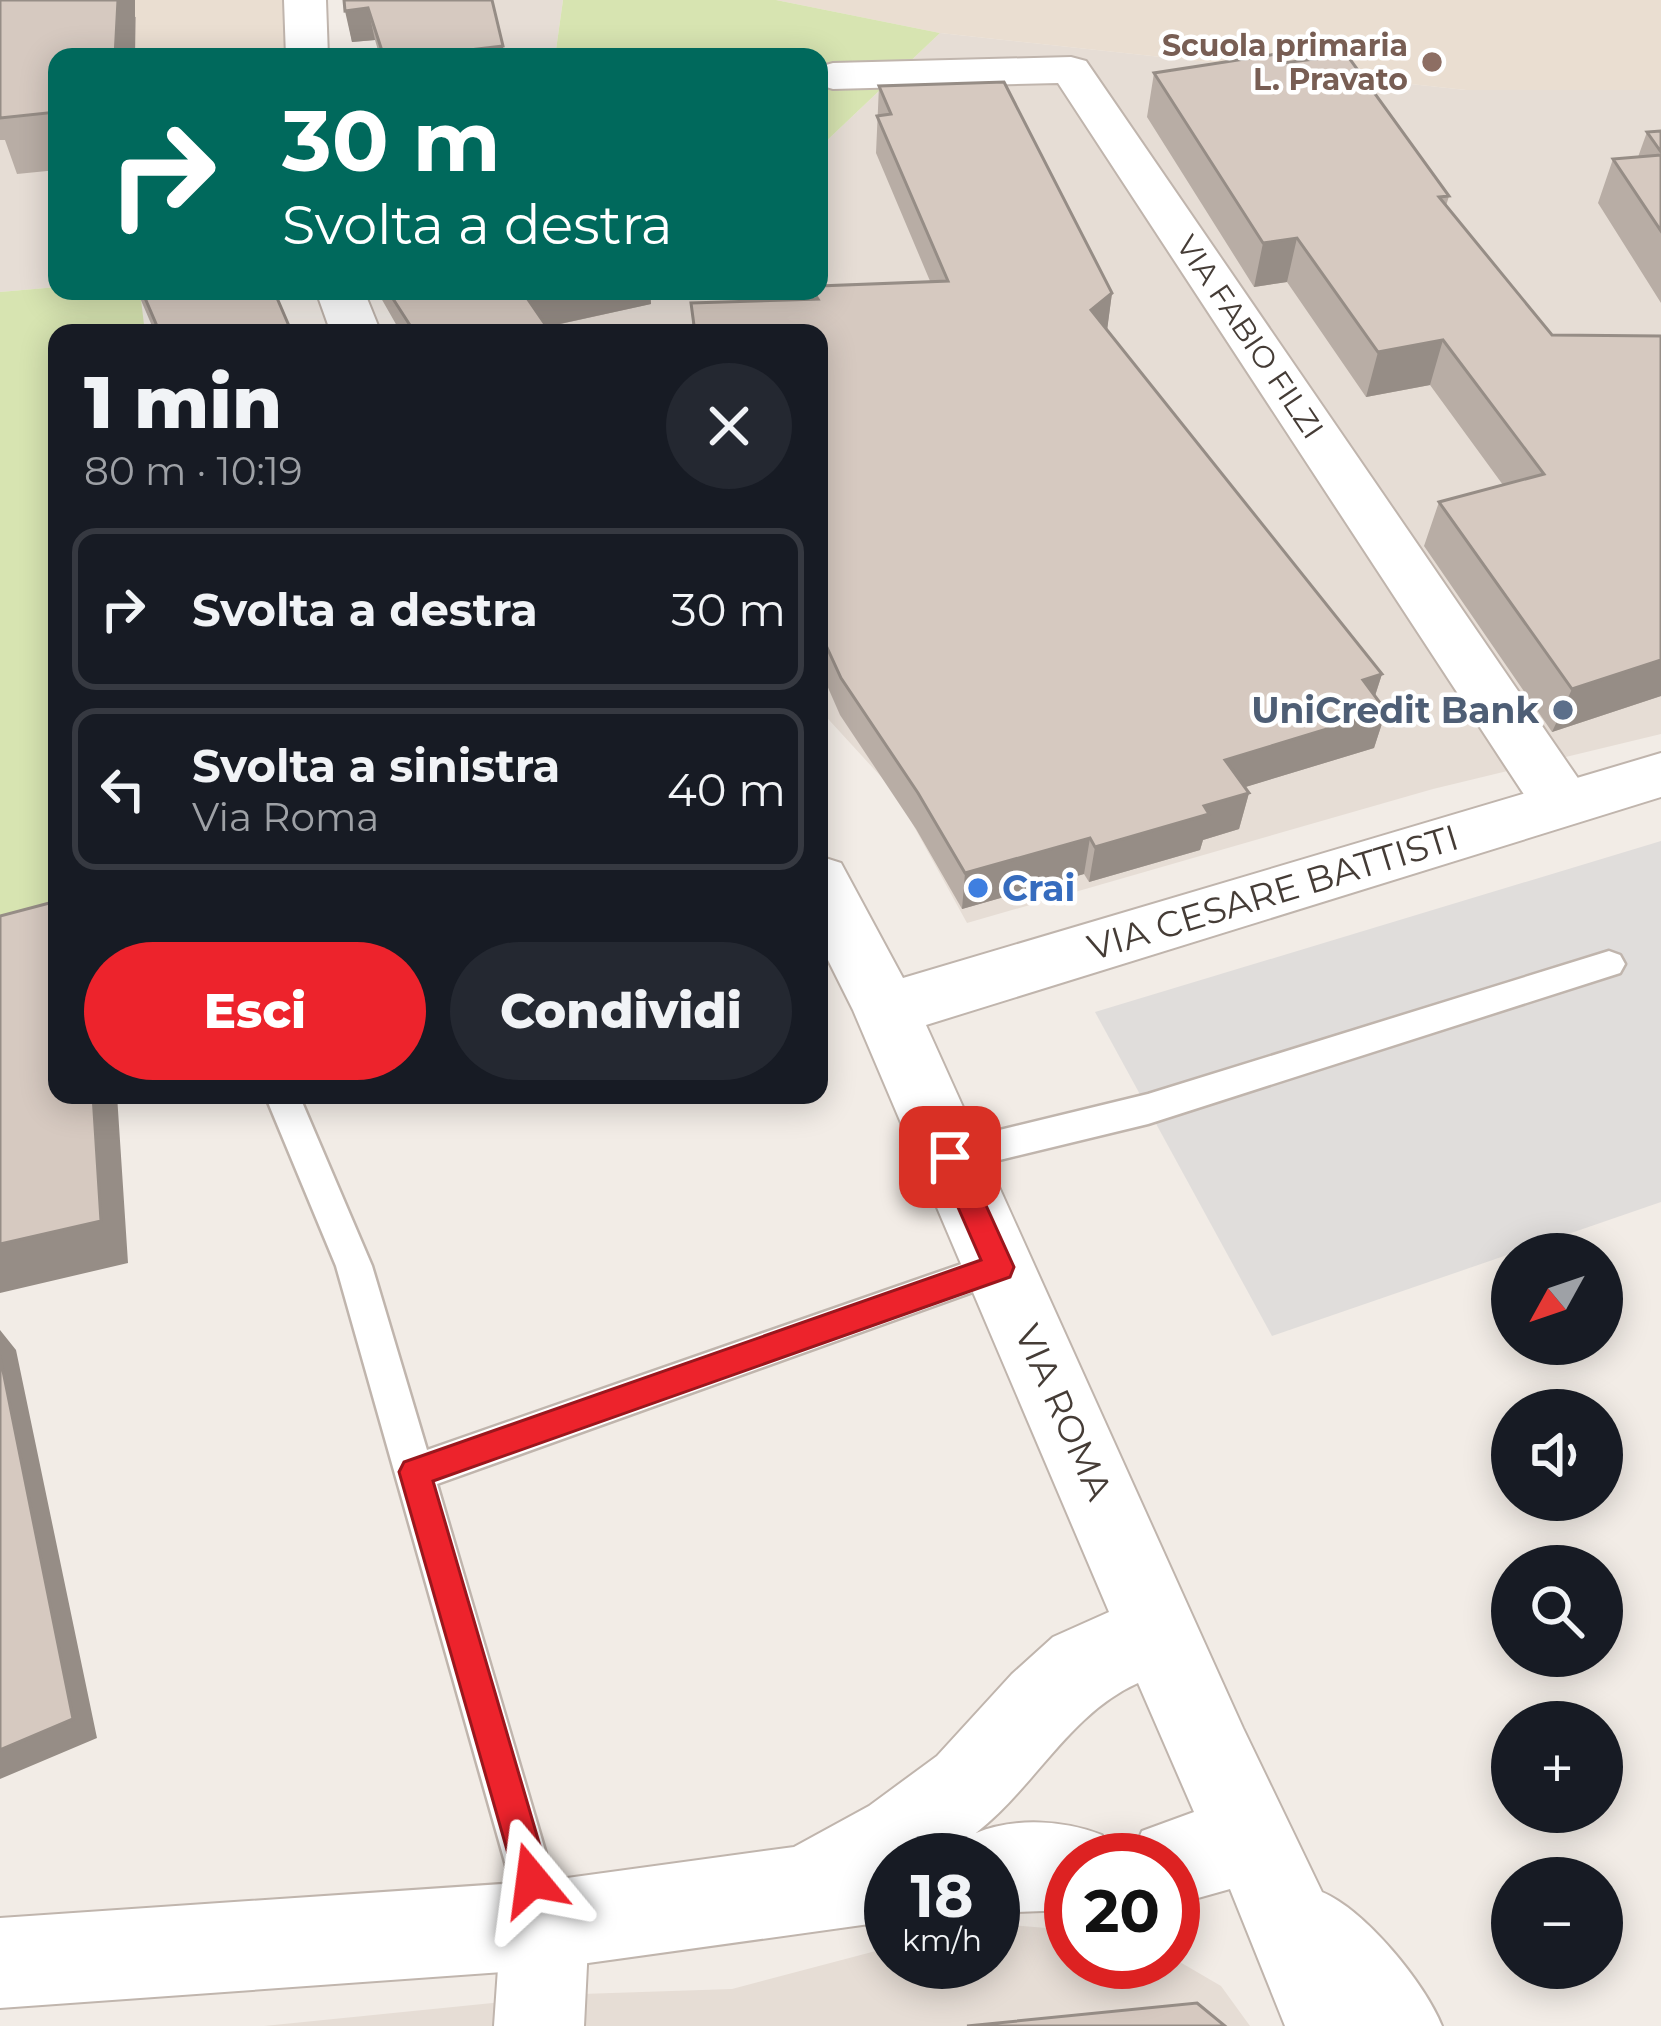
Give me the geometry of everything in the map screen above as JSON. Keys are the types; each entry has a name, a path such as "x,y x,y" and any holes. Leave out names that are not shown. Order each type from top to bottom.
{"street":[{"path":"304,0 307,48"},
{"name":"VIA FABIO FILZI","path":"832,76 1072,70 1562,803"},
{"name":"VIA CESARE BATTISTI","path":"886,1010 1661,775"},
{"name":"VIA ROMA","path":"828,897 886,1010 1160,1631 1232,1860 1330,2026"},
{"path":"807,1886 900,1837 950,1801 1082,1666 1160,1631"},
{"name":"VIA ROMA","path":"1232,1860 1397,2026"},
{"path":"0,1963 545,1924 864,1880"},
{"path":"539,2026 545,1924"}],"lane":[{"path":"950,1157 1148,1108 1609,964"},
{"path":"286,1104 354,1267 545,1924"},
{"path":"415,1472 999,1267"}],"shaded area":[{"path":"0,0 283,0 291,48 48,48"},
{"path":"379,0 563,0 556,48 389,48"},
{"name":"Scuola primaria L. Pravato","path":"776,0 1661,0 1661,90 1466,90 940,33"},
{"path":"940,33 1466,90 1661,90 1661,734 1433,789 967,923 895,792 828,719 828,324 429,324 418,300 828,300 828,139"},
{"path":"48,81 48,288 0,292 0,88"},
{"path":"1661,841 1661,1202 1571,1233 1491,1233 1491,1261 1272,1336 1095,1012"},
{"path":"1020,1926 1044,1928 1044,1989 1200,1989 1200,1974 1221,1986 1250,2026 264,2026 582,1994 732,1989 864,1954 864,1989 1020,1989"}],"green space":[{"path":"563,0 776,0 940,33 828,139 828,48 556,48"},
{"path":"48,288 48,300 141,300 144,324 48,324 48,962 0,970 0,292"}],"building":[{"path":"0,0 118,0 115,48 48,48 48,113 0,118"},
{"path":"344,0 492,0 503,46 381,48 368,8 345,11"},
{"path":"1277,54 1283,63 1347,55 1449,196 1439,197 1552,335 1661,336 1661,660 1572,689 1439,502 1544,474 1443,340 1378,352 1297,238 1263,243 1154,73"},
{"path":"1004,82 1112,293 1091,310 1382,674 1363,680 1386,711 1225,760 1249,793 1204,806 1209,814 1095,847 1090,838 965,873 841,678 828,650 828,324 694,324 691,303 828,300 828,286 948,281 877,116 891,114 879,86"},
{"path":"1661,131 1661,152 1647,132"},
{"path":"1661,155 1661,231 1613,159"},
{"path":"146,300 278,300 288,324 156,324"},
{"path":"394,300 528,300 545,324 409,324"},
{"path":"48,903 48,1104 94,1104 101,1221 0,1244 0,916"},
{"path":"0,1356 73,1719 0,1750"},
{"path":"1197,2003 1225,2026 967,2026"}],"place":[{"name":"Scuola primaria L. Pravato","path":"1432,62"},
{"name":"UniCredit Bank","path":"1563,710"},
{"name":"Crai","path":"978,888"}],"route":[{"path":"532,1880 415,1472 999,1267 950,1157"}]}
